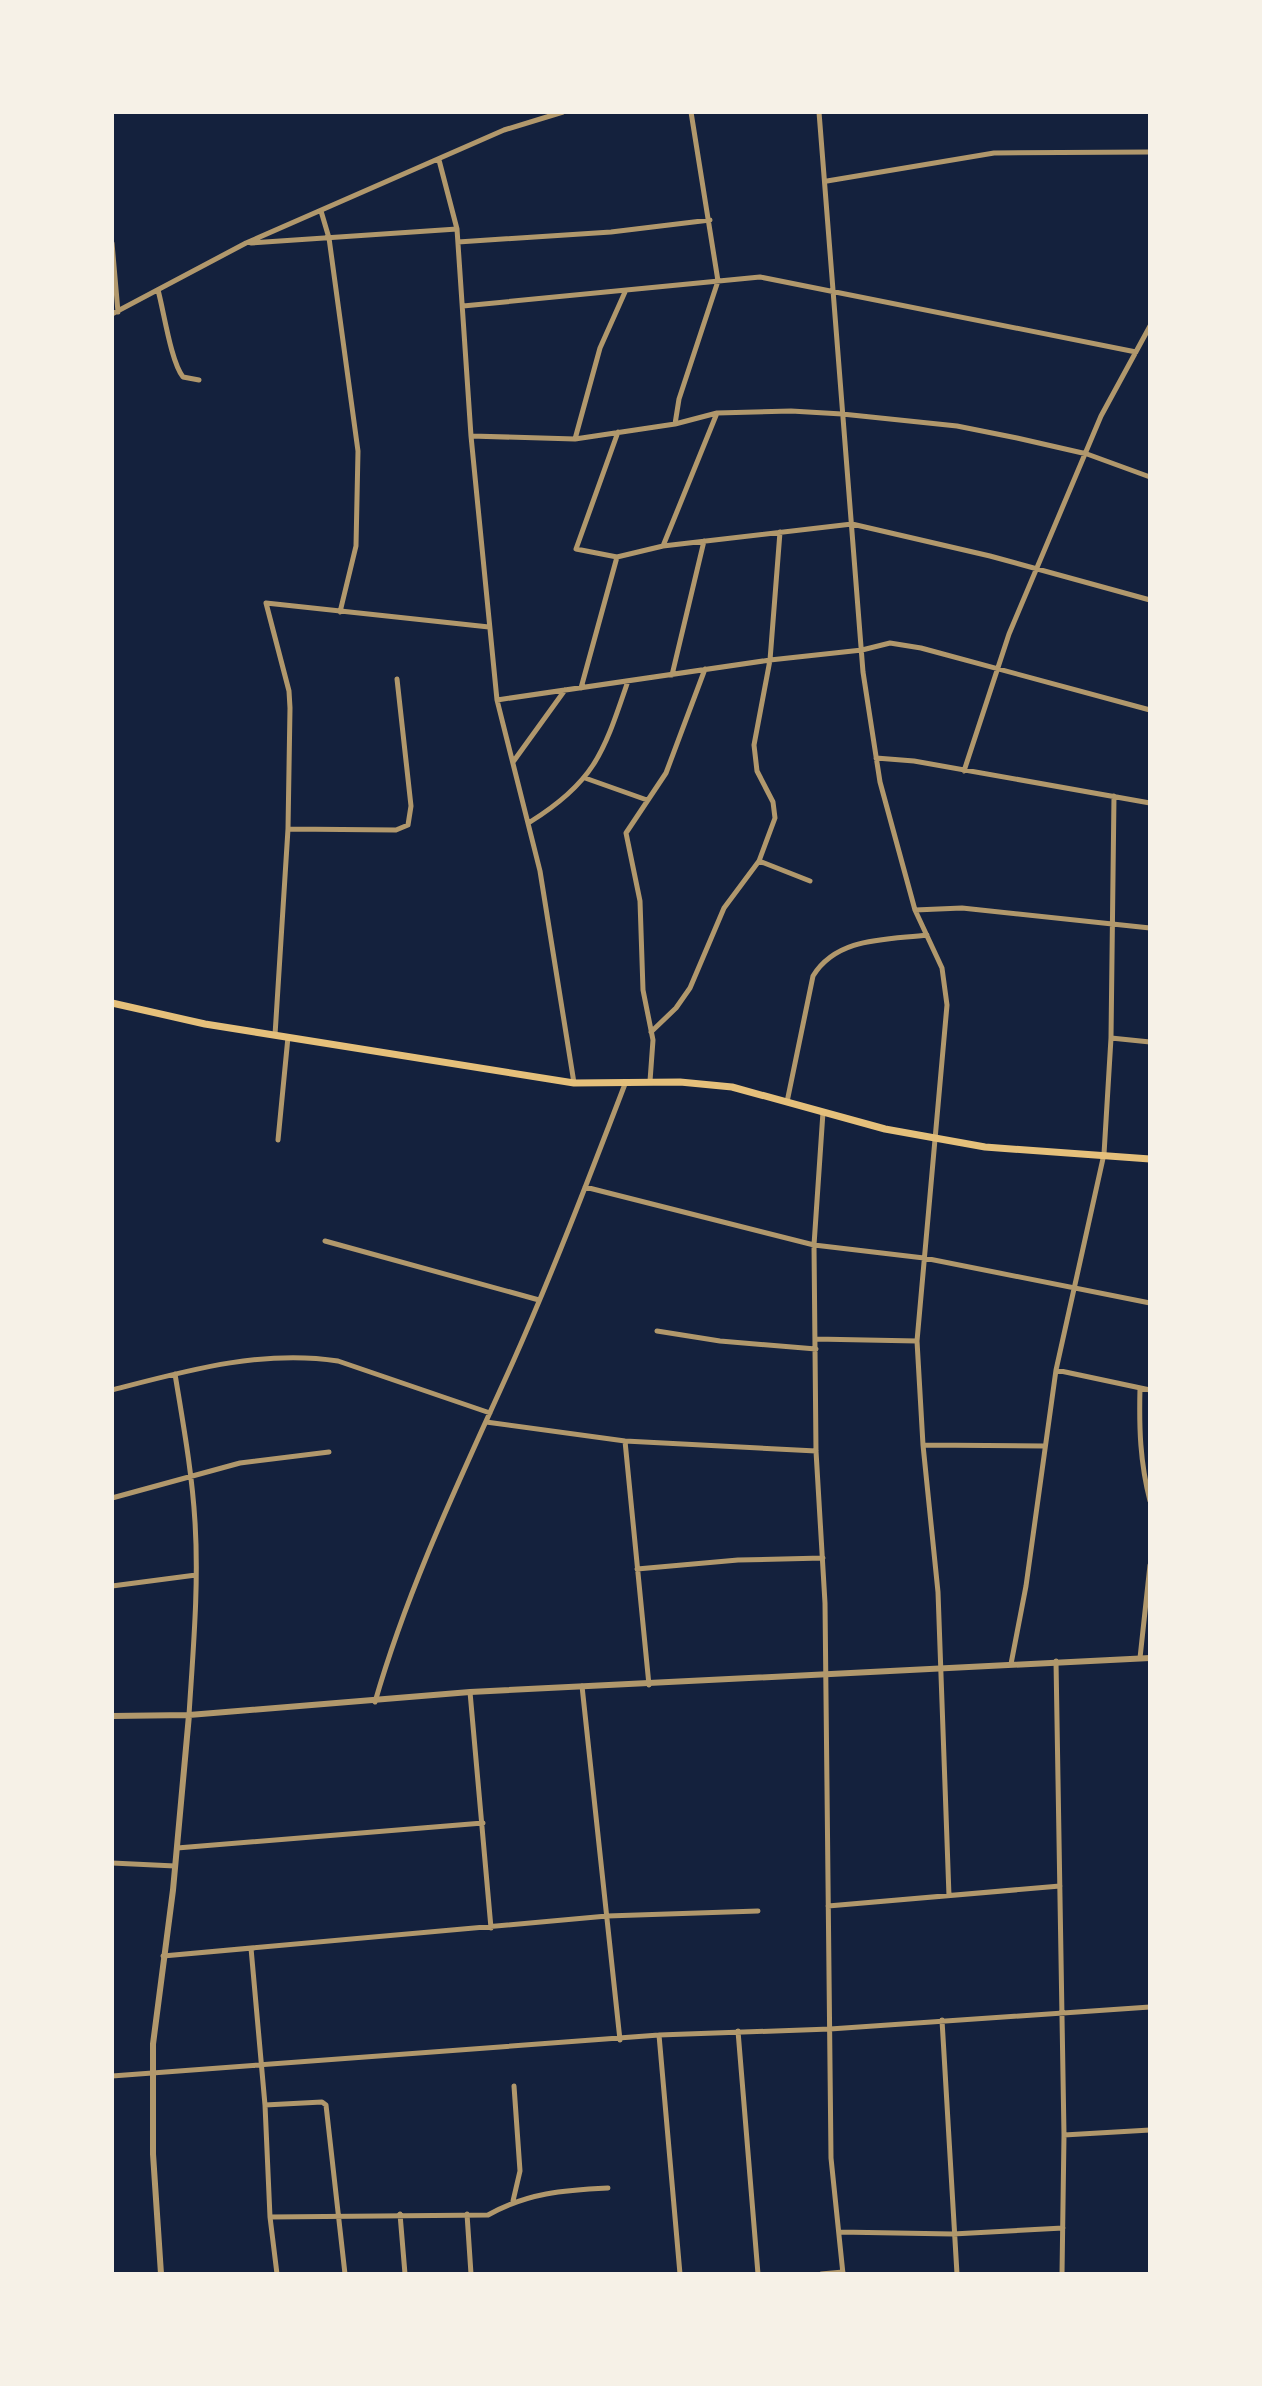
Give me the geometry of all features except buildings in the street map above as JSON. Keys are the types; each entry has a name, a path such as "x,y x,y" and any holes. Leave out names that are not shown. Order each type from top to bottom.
{"main road":[{"path":"112,1003 275,1035 574,1083 625,1084 650,1081 732,1087 936,1139 985,1147 1150,1159"}],"street":[{"path":"112,243 115,313 246,243 503,130 563,112"},
{"path":"675,424 679,399 719,281 691,112"},
{"path":"819,112 827,181 842,414 862,650 876,758 915,910 942,968 947,1005 917,1341 923,1445 938,1592 949,1896"},
{"path":"827,181 994,152 1150,152"},
{"path":"439,160 457,229 471,436 497,700 530,822 574,1083"},
{"path":"321,211 329,237 358,451 356,545 340,612"},
{"path":"458,242 611,232 710,219"},
{"path":"246,243 457,229"},
{"path":"463,306 760,277 793,281 833,293 1136,352"},
{"path":"158,290 172,341 174,367 183,377 199,380"},
{"path":"575,439 600,348 625,292"},
{"path":"964,771 1009,634 1101,416 1150,326"},
{"path":"471,436 575,439 675,424 717,413 791,411 842,414 957,426 1087,454 1150,477"},
{"path":"663,546 717,413"},
{"path":"618,432 576,549 617,557 663,546 852,524 1038,569 1150,600"},
{"path":"651,1032 676,1008 690,988 724,908 759,861 775,818 773,802 757,771 754,745 770,660 780,532"},
{"path":"672,675 704,541"},
{"path":"581,688 617,557"},
{"path":"275,1035 288,829 289,691 266,603 489,627"},
{"path":"497,700 770,660 862,650 890,643 921,648 1150,710"},
{"path":"650,1081 651,1032 643,990 640,901 626,833 666,773 705,669"},
{"path":"288,829 396,830 408,825 411,806 397,679"},
{"path":"530,822 561,803 604,752 628,681"},
{"path":"513,762 565,690"},
{"path":"876,758 914,761 1150,803"},
{"path":"584,778 647,800"},
{"path":"1011,1664 1026,1587 1056,1370 1104,1154 1111,1038 1110,925 1114,796"},
{"path":"759,861 810,881"},
{"path":"915,910 962,908 1150,928"},
{"path":"787,1102 813,976 822,960 840,949 866,942 927,935"},
{"path":"278,1140 288,1037"},
{"path":"1111,1038 1150,1042"},
{"path":"375,1702 395,1632 586,1186 625,1084"},
{"path":"821,2274 843,2273 831,2158 823,1558 816,1451 814,1245 823,1112"},
{"path":"586,1186 814,1245 924,1258 1150,1303"},
{"path":"326,1241 538,1300"},
{"path":"657,1331 720,1341 816,1349"},
{"path":"815,1339 917,1341"},
{"path":"112,1390 217,1364 317,1357 338,1361 490,1413"},
{"path":"1056,1370 1150,1390"},
{"path":"161,2274 152,2073 163,1956 176,1866 189,1715 196,1575 192,1476 175,1374"},
{"path":"1140,1388 1139,1440 1142,1478 1149,1496"},
{"path":"486,1422 625,1441 816,1451"},
{"path":"625,1441 649,1685"},
{"path":"923,1445 1044,1446"},
{"path":"112,1498 240,1463 329,1452"},
{"path":"637,1569 738,1560 823,1558"},
{"path":"1140,1658 1150,1565"},
{"path":"112,1586 196,1575"},
{"path":"112,1716 189,1715 375,1702 470,1692 649,1685 1150,1657"},
{"path":"1056,1661 1064,2135 1062,2274"},
{"path":"582,1686 620,2040"},
{"path":"470,1692 491,1928"},
{"path":"177,1848 483,1823"},
{"path":"112,1863 176,1866"},
{"path":"828,1906 1060,1886"},
{"path":"163,1956 607,1916 758,1911"},
{"path":"251,1948 259,2063 265,2105 270,2217 277,2274"},
{"path":"112,2076 659,2035 830,2029 1150,2007"},
{"path":"942,2020 957,2274"},
{"path":"738,2031 758,2274"},
{"path":"659,2035 680,2274"},
{"path":"513,2201 520,2171 514,2086"},
{"path":"265,2105 322,2102 326,2105 341,2216 345,2274"},
{"path":"1064,2135 1150,2130"},
{"path":"270,2217 488,2215 513,2201 547,2192 608,2188"},
{"path":"400,2214 405,2274"},
{"path":"467,2214 471,2274"},
{"path":"839,2232 953,2234 1063,2228"}]}
